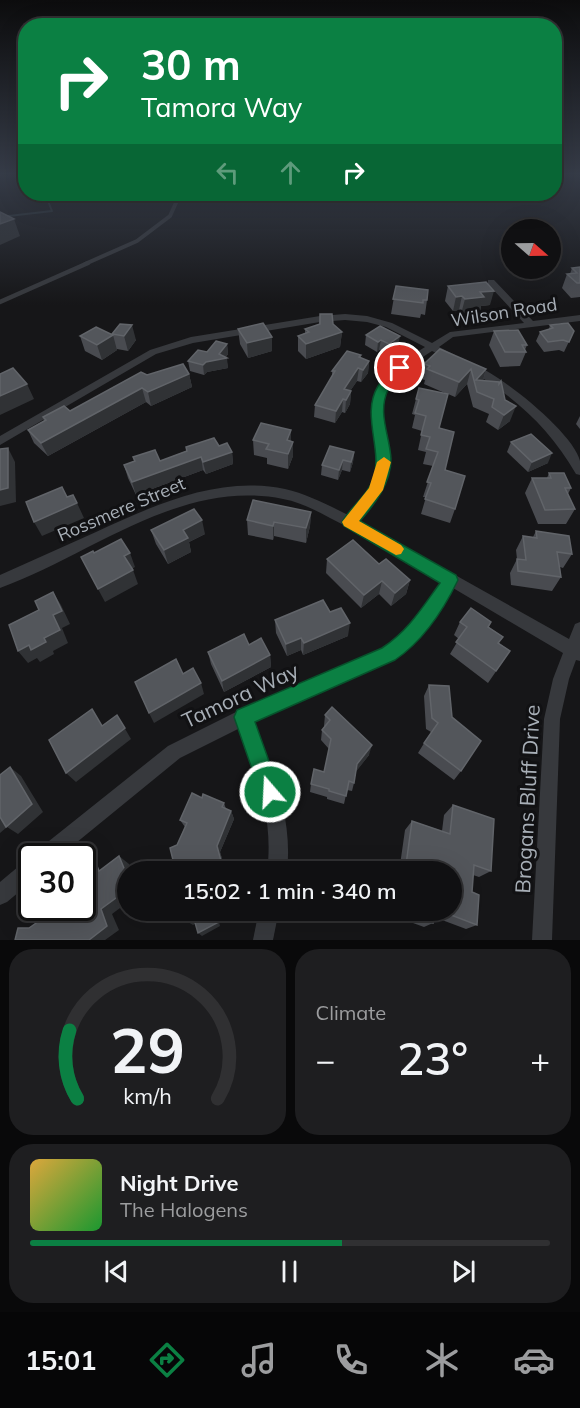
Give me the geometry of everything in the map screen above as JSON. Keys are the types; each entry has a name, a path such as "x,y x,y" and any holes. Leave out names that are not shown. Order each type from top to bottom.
{"street":[{"path":"491,282 529,323"},
{"path":"0,441 139,360 164,348 191,340 345,317 367,319 389,325 489,377 531,408 563,443 580,471"},
{"name":"Wilson Road","path":"350,522 370,500 383,470 377,411 383,388 400,368 450,335 580,318"},
{"name":"Rossmere Street","path":"0,582 157,510 206,494 248,491 284,494 314,504 350,522 576,652"},
{"name":"Tamora Way","path":"62,843 174,752 244,717 373,661 396,648 419,628 450,580"},
{"name":"Brogans Bluff Drive","path":"542,940 552,719 561,679 576,652 580,629"},
{"path":"244,717 277,811 280,837 278,861"},
{"path":"0,895 18,880"},
{"path":"263,940 267,921"}],"lane":[{"path":"0,302 137,242 169,217"}],"building":[{"path":"0,217 14,219 0,224"},
{"path":"580,267 580,283 577,283 567,274 577,273 572,268"},
{"path":"486,282 494,291 480,292 484,297 465,299 462,296 456,297 448,286"},
{"path":"396,286 428,290 427,300 423,300 423,303 393,299"},
{"path":"320,314 332,314 333,324 342,332 306,344 298,336 309,332 305,329 320,324"},
{"path":"263,323 272,337 247,343 238,329"},
{"path":"568,323 574,331 569,342 563,340 548,342 540,332 553,328 550,325"},
{"path":"120,324 132,325 124,336 112,334"},
{"path":"380,326 400,336 389,344 381,340 378,342 366,335"},
{"path":"96,327 113,335 97,345 80,336"},
{"path":"518,330 527,345 522,345 526,352 505,352 494,331"},
{"path":"216,341 227,344 219,354 227,358 206,362 203,365 188,361 198,350 207,352"},
{"path":"440,349 486,369 476,380 499,382 499,384 501,381 505,400 516,406 504,415 492,407 494,399 477,392 471,369 459,382 427,369 430,366 424,364"},
{"path":"347,351 361,355 359,357 369,361 363,370 358,368 344,389 351,391 336,411 315,405 335,371 332,371"},
{"path":"183,364 189,374 148,392 142,388 41,443 28,430 46,420 43,417 64,406 70,411 141,372 147,375"},
{"path":"13,368 27,384 0,396 0,374"},
{"path":"419,388 448,394 439,428 454,432 445,470 465,476 455,509 425,499 431,483 427,482 438,452 426,449 430,437 421,435 426,416 415,413 419,400 416,399"},
{"path":"261,423 291,430 287,440 293,442 288,454 266,449 269,444 253,440"},
{"path":"531,434 552,453 532,462 511,442"},
{"path":"214,438 219,446 227,443 232,452 203,462 201,457 132,482 124,465 135,461 133,457 155,450 160,461 187,451 186,447"},
{"path":"330,446 354,452 351,462 343,460 339,470 322,465"},
{"path":"8,448 8,488 0,490 0,449"},
{"path":"549,473 564,473 571,488 565,488 575,509 545,510 532,478 551,478"},
{"path":"62,487 67,497 73,495 77,503 34,522 26,502"},
{"path":"253,500 311,512 306,528 274,522 273,526 247,520"},
{"path":"194,509 202,520 183,530 188,538 164,550 151,530"},
{"path":"536,531 569,536 572,554 557,552 561,577 518,571 517,559 526,560 523,536 537,538"},
{"path":"121,539 130,553 124,556 133,570 98,589 81,557"},
{"path":"353,540 379,564 386,559 410,580 395,593 382,581 364,595 327,559"},
{"path":"53,592 62,611 53,615 60,630 44,638 46,642 31,650 29,645 18,651 9,625 39,610 35,601"},
{"path":"323,600 330,612 341,608 350,623 304,643 301,638 286,644 275,620"},
{"path":"471,608 491,622 488,627 503,637 498,643 510,651 496,671 456,642 467,627 460,622"},
{"path":"244,634 249,645 261,638 270,655 222,681 208,652"},
{"path":"176,659 183,674 193,668 201,683 149,713 135,682"},
{"path":"429,685 449,686 452,717 481,741 461,771 424,743 438,723 432,718"},
{"path":"332,707 372,745 357,764 354,783 349,781 346,796 311,784 314,769 324,772 331,739 322,730 330,720 325,715"},
{"path":"92,709 102,726 117,715 125,728 66,773 49,740"},
{"path":"10,767 32,804 6,827 0,817 0,775"},
{"path":"192,793 202,798 203,794 224,803 222,807 231,811 217,846 221,861 173,861 170,848 177,845 187,823 180,820"},
{"path":"453,805 494,819 491,871 474,865 472,892 479,895 477,925 462,919 462,861 407,861 412,821 450,834"},
{"path":"119,856 121,861 117,861 117,897 101,909 107,926 89,940 15,940 18,928 29,928 39,921 96,921 97,866 99,871"},
{"path":"195,921 216,921 217,923 198,933"}],"slow traffic":[{"path":"384,462 376,490 350,522 396,549"}],"route":[{"path":"270,792 244,717 388,654 404,643 419,628 450,580 350,522 370,500 383,470 383,448 377,411 379,395 387,381 400,368"}]}
